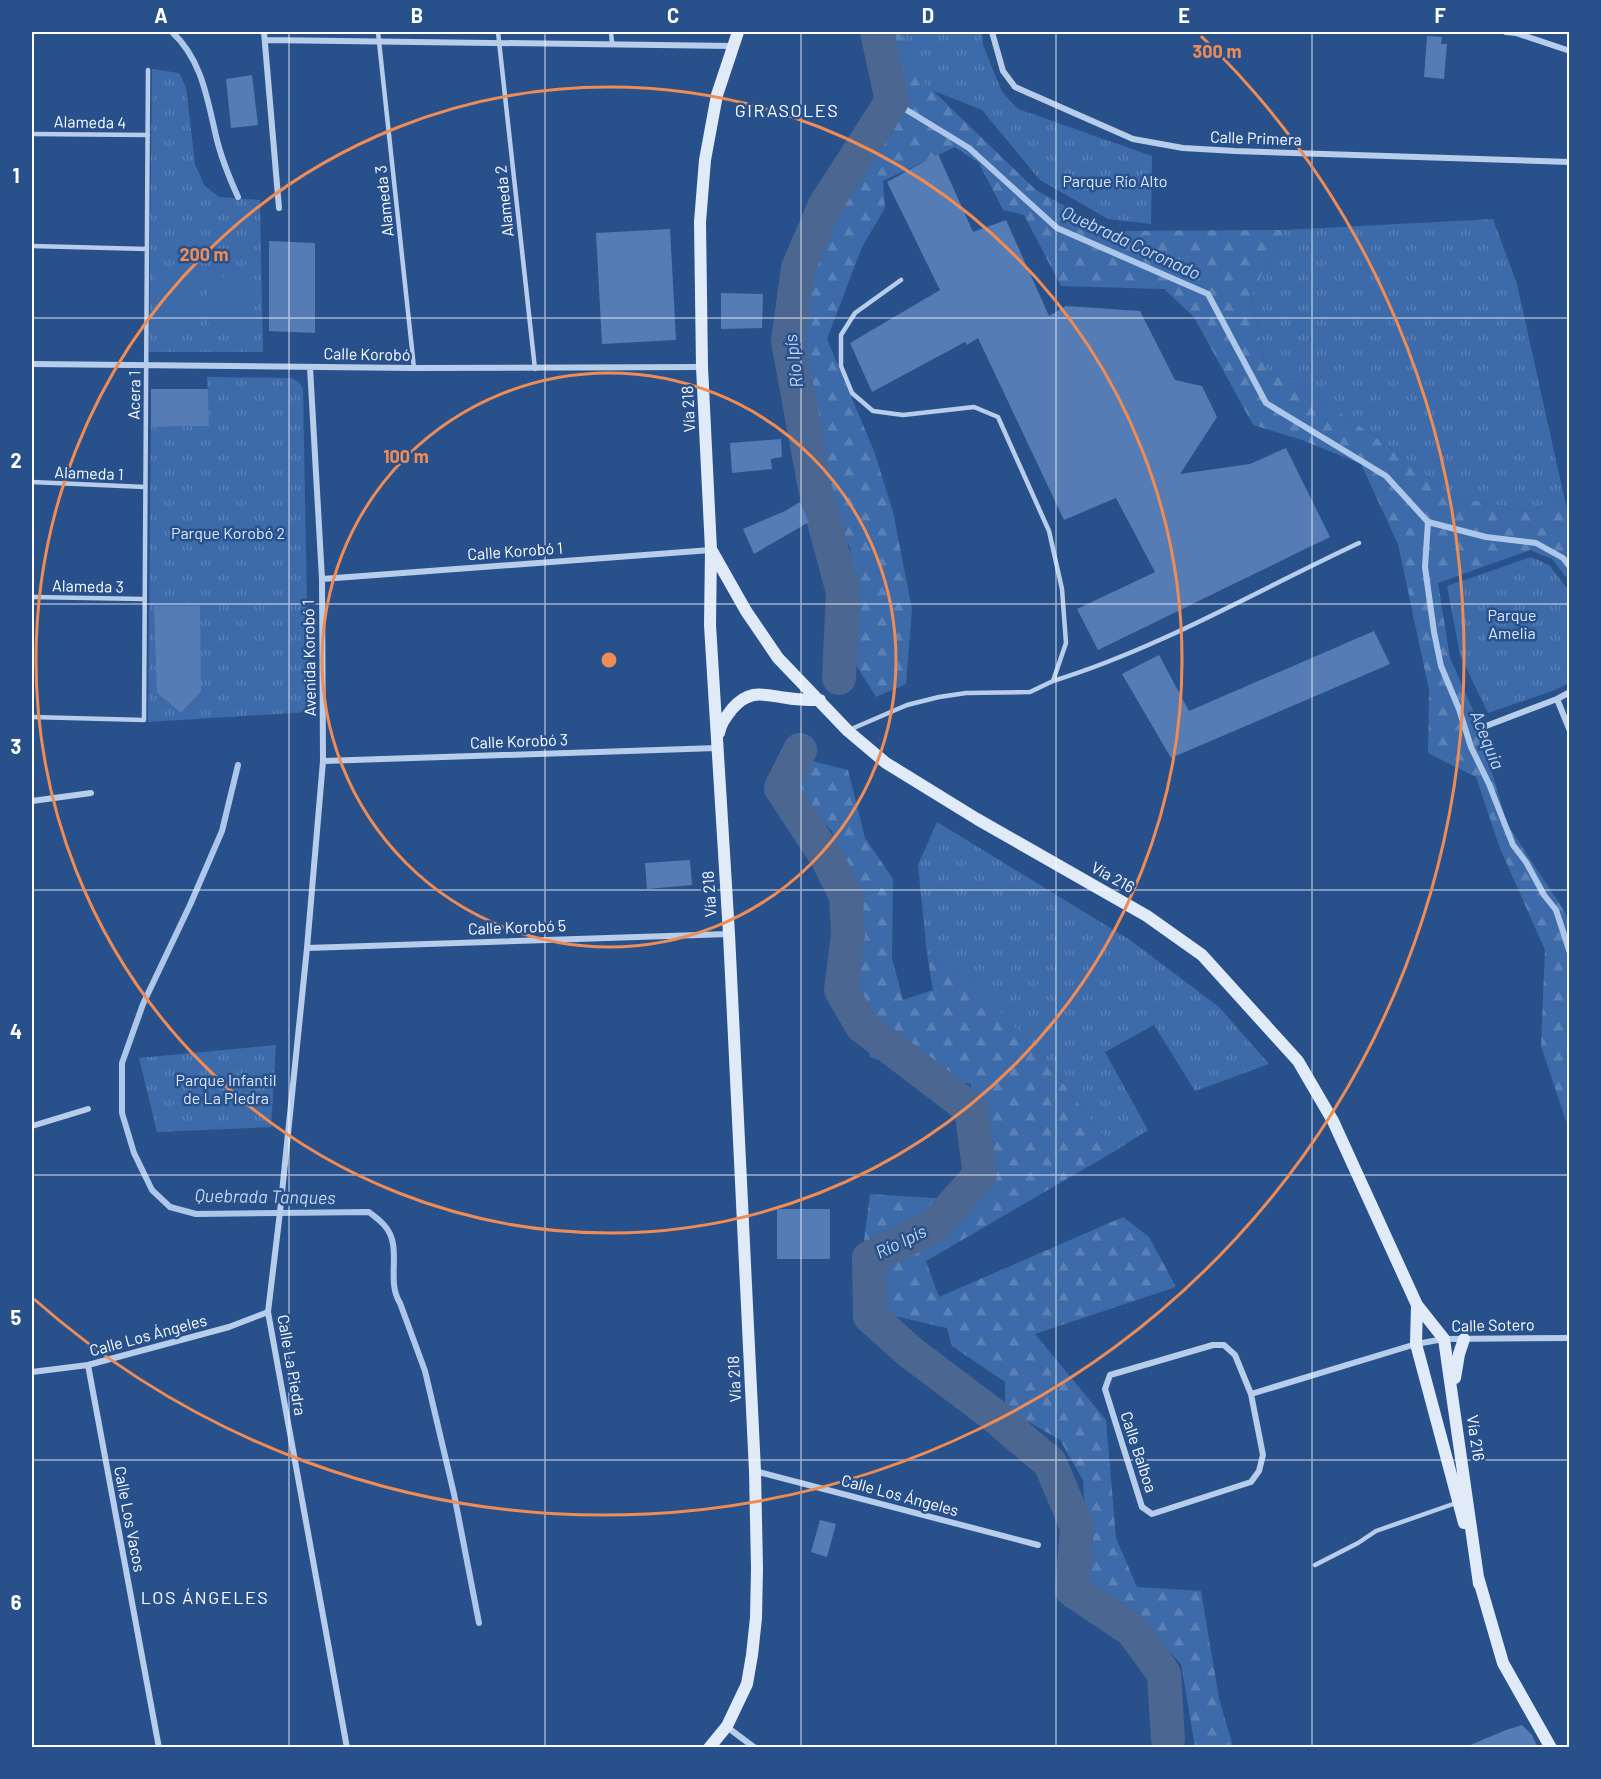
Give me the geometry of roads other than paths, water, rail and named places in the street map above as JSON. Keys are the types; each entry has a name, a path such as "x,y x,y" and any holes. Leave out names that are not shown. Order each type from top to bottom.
{"main road":[{"name":"Vía 218","path":"709,1748 727,1726 747,1684 756,1618 757,1568 755,1471 729,934 710,626 711,550 702,368 700,222 705,160 717,95 738,32"},
{"name":"Vía 216","path":"711,550 746,611 778,658 848,731 886,763 976,819 1147,916 1202,955 1298,1060 1333,1121 1417,1305 1444,1339 1479,1584"},
{"path":"717,748 723,720 737,704 751,695 765,693 787,698 820,700"},
{"name":"Vía 216","path":"1417,1305 1416,1344 1479,1584 1503,1663 1551,1748"},
{"path":"1454,1397 1455,1370 1464,1339"}],"street":[{"path":"264,32 279,208"},
{"name":"Calle Primera","path":"992,32 1003,71 1015,87 1133,139 1183,148 1235,151 1569,162"},
{"path":"1506,32 1516,33 1569,51"},
{"path":"265,40 733,46"},
{"name":"Calle Korobó","path":"32,364 535,369 702,368"},
{"name":"Avenida Korobó 1","path":"307,948 323,761 322,579 310,367"},
{"name":"Calle Korobó 1","path":"322,579 711,550"},
{"path":"1486,726 1557,699 1569,692"},
{"path":"1557,699 1569,731"},
{"name":"Calle Korobó 3","path":"323,761 717,748"},
{"path":"32,801 91,794"},
{"name":"Calle Korobó 5","path":"307,948 729,934"},
{"name":"Calle La Piedra","path":"307,948 268,1312 347,1748"},
{"path":"32,1126 88,1109"},
{"name":"Calle Los Ángeles","path":"32,1372 88,1365 228,1327 268,1312"},
{"name":"Calle Sotero","path":"1416,1344 1444,1339 1569,1338"},
{"path":"1251,1394 1416,1344"},
{"name":"Calle Balboa","path":"1213,1345 1224,1345 1235,1355 1251,1394 1263,1455 1260,1471 1251,1482 1152,1514 1142,1507 1105,1389 1110,1375 1213,1345"},
{"name":"Calle Los Vacos","path":"88,1365 159,1748"},
{"name":"Calle Los Ángeles","path":"755,1471 1038,1545"},
{"path":"727,1726 754,1748"}],"lane":[{"name":"Alameda 3","path":"378,32 414,368"},
{"name":"Alameda 2","path":"498,32 535,369"},
{"path":"611,32 612,43"},
{"name":"Acera 1","path":"32,717 144,720 148,70"},
{"name":"Alameda 4","path":"32,134 148,135"},
{"path":"32,246 147,249"},
{"path":"901,280 855,313 841,335 841,366 852,393 873,411 903,415 974,407 998,417 1049,531 1062,589 1066,643 1053,681"},
{"name":"Alameda 1","path":"32,483 145,487"},
{"path":"848,731 907,705 939,697 966,693 1030,692 1167,636 1359,543"},
{"name":"Alameda 3","path":"32,597 144,599"},
{"path":"1315,1565 1376,1531 1459,1502"}],"waterway":[{"name":"Quebrada Tanques","path":"172,32 197,67 220,152 238,197"},
{"name":"Río Ipís","path":"839,678 843,592 815,488 788,341 798,268 825,205 892,101 877,32"},
{"name":"Quebrada Coronado","path":"892,101 969,148 1057,228 1208,294 1266,403 1386,476 1428,522 1486,537 1536,543 1563,558 1570,567"},
{"name":"Acequia","path":"1428,522 1425,567 1441,666 1459,709 1471,747 1489,784 1513,845 1556,910 1570,953"},
{"name":"Río Ipís","path":"800,750 781,788 827,858 846,896 848,934 841,990 862,1026 971,1109 980,1175 934,1226 869,1258 870,1316 910,1352 991,1413 1050,1463 1077,1527 1072,1590 1132,1630 1164,1674 1168,1739"},
{"name":"Quebrada Tanques","path":"238,765 222,831 143,1004 122,1063 122,1113 134,1153 152,1190 170,1207 196,1214 369,1212 390,1233 394,1253 396,1294 425,1371 454,1494 479,1623"}],"district":[{"name":"GIRASOLES","path":"787,111"},
{"name":"LOS ÁNGELES","path":"205,1598"}],"park label":[{"name":"Parque Río Alto","path":"1115,181"},
{"name":"Parque Korobó 2","path":"228,533"},
{"name":"Parque Amelia","path":"1512,624"},
{"name":"Parque Infantil de La PIedra","path":"226,1089"}]}
